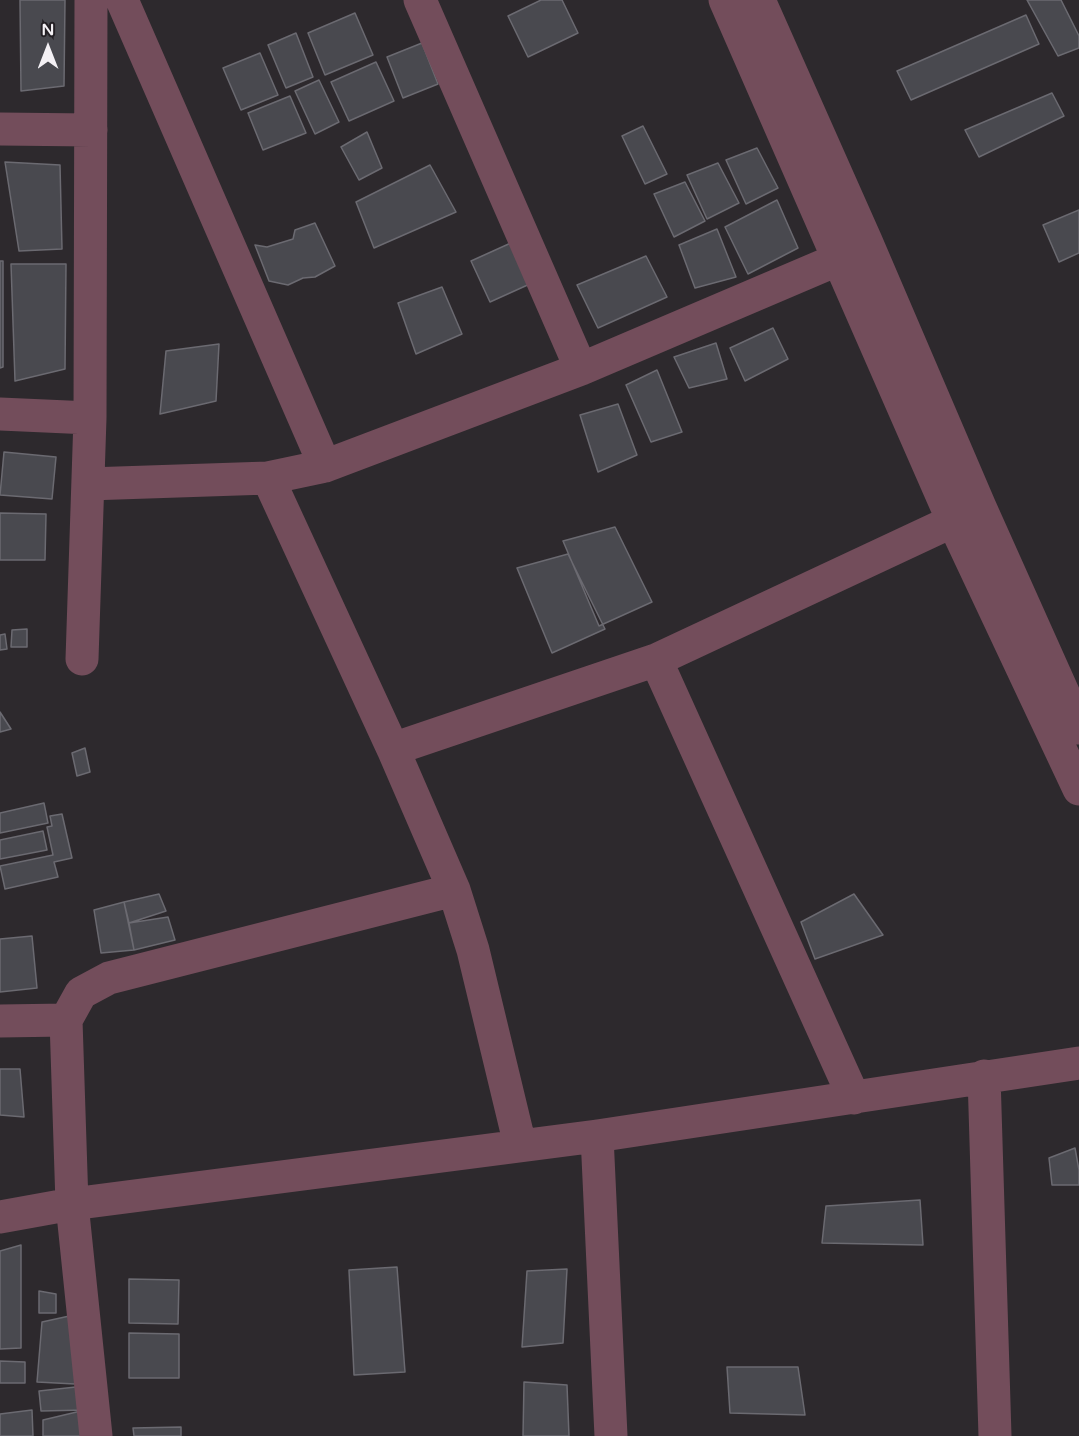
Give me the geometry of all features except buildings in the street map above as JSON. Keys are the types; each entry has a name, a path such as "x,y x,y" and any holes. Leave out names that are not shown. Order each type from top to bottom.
{"street":[{"path":"82,659 90,418 91,0"},
{"path":"122,0 324,466"},
{"path":"420,0 581,369"},
{"path":"725,0 953,521 1079,789"},
{"path":"759,0 1078,725"},
{"path":"0,129 91,130"},
{"path":"88,484 268,478 324,466 581,369 839,259"},
{"path":"889,374 919,362"},
{"path":"0,414 90,418"},
{"path":"268,478 393,749 454,890 473,950 520,1145"},
{"path":"393,749 656,660 953,521"},
{"path":"656,660 854,1098"},
{"path":"96,1436 72,1204 66,1020 81,993 109,978 454,890"},
{"path":"0,1021 66,1020"},
{"path":"0,1217 72,1204 597,1136 1079,1063"},
{"path":"984,1076 994,1436"},
{"path":"597,1136 611,1436"}]}
